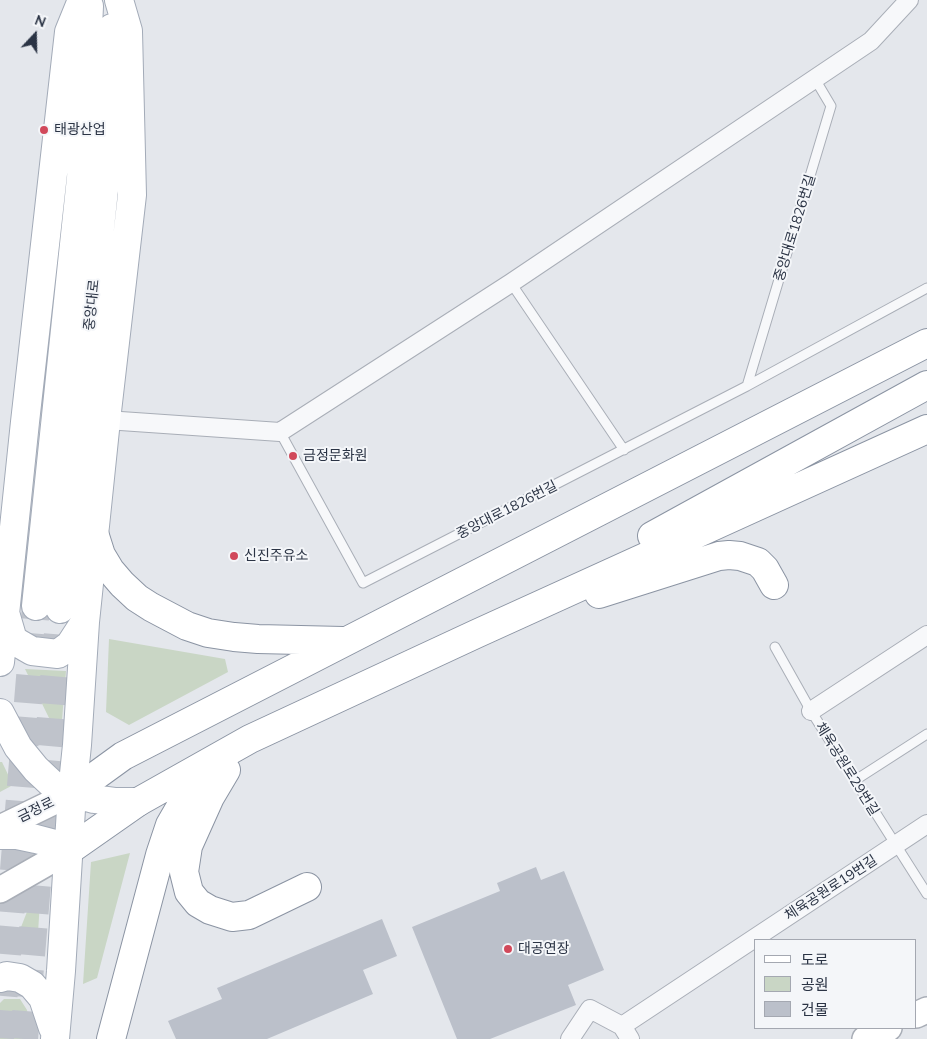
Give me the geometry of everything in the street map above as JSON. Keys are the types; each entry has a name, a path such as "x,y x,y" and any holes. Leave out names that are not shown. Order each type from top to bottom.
{"main road":[{"path":"0,662 69,32 82,0"},
{"name":"중앙대로","path":"89,0 81,178 48,607 106,180 113,0"},
{"path":"55,1037 85,622 132,195 128,31 119,0"},
{"path":"72,792 122,756 927,343"},
{"path":"476,634 927,385"},
{"path":"0,890 68,851 138,802 250,740 476,634 924,432"},
{"path":"94,533 101,554 110,570 122,584 136,598 151,608 187,626 234,637 348,641"},
{"path":"476,634 719,556 740,556 758,562 774,585"},
{"path":"6,616 14,640 32,651 58,654 70,645 85,622"},
{"path":"0,714 18,747 36,769 52,784 62,790 94,799 138,802"},
{"path":"250,740 235,757 214,788 188,846 184,872 186,887 193,898 204,907 232,917 249,914 307,887"},
{"path":"111,1039 160,855 170,825 185,799 206,774 250,740"},
{"name":"금정로","path":"0,828 72,792"},
{"path":"0,835 16,835 36,839 55,844 68,851"},
{"path":"0,978 6,976 20,978 32,984 38,990 48,1010 55,1037"},
{"path":"864,1039 887,1029"}],"street":[{"path":"106,420 280,432 511,283 871,41 910,0"},
{"name":"체육공원로29번길","path":"811,711 927,635"},
{"name":"체육공원로19번길","path":"760,939 927,824"},
{"name":"체육공원로19번길","path":"626,1032 754,943"},
{"path":"570,1039 590,1009 626,1032"}],"lane":[{"name":"중앙대로1826번길","path":"747,386 831,106 815,79"},
{"path":"511,283 624,450 747,386 927,288"},
{"name":"중앙대로1826번길","path":"280,432 364,583 624,450"},
{"path":"775,647 811,711"},
{"name":"체육공원로29번길","path":"811,711 927,894"},
{"path":"854,781 927,734"}],"green space":[{"path":"109,639 225,659 228,672 129,725 106,712"},
{"path":"25,669 66,671 62,720 51,722"},
{"path":"0,762 2,762 13,785 0,792"},
{"path":"130,853 97,978 83,984 91,862"},
{"path":"32,899 40,901 37,949 14,945"},
{"path":"4,999 20,999 27,1010 32,1039 0,1039 0,1003"}],"building":[{"name":"대공연장","path":"536,867 541,880 564,871 604,970 568,985 576,1005 490,1039 457,1039 412,927 500,891 497,883"},
{"path":"382,919 397,956 363,970 373,994 267,1039 176,1039 168,1021 222,999 217,988"}],"tunnel":[{"path":"0,1038 36,606"},
{"path":"24,1039 60,609"}],"place":[{"name":"태광산업","path":"44,130"},
{"name":"금정문화원","path":"293,456"},
{"name":"신진주유소","path":"234,556"},
{"name":"대공연장","path":"508,949"}]}
